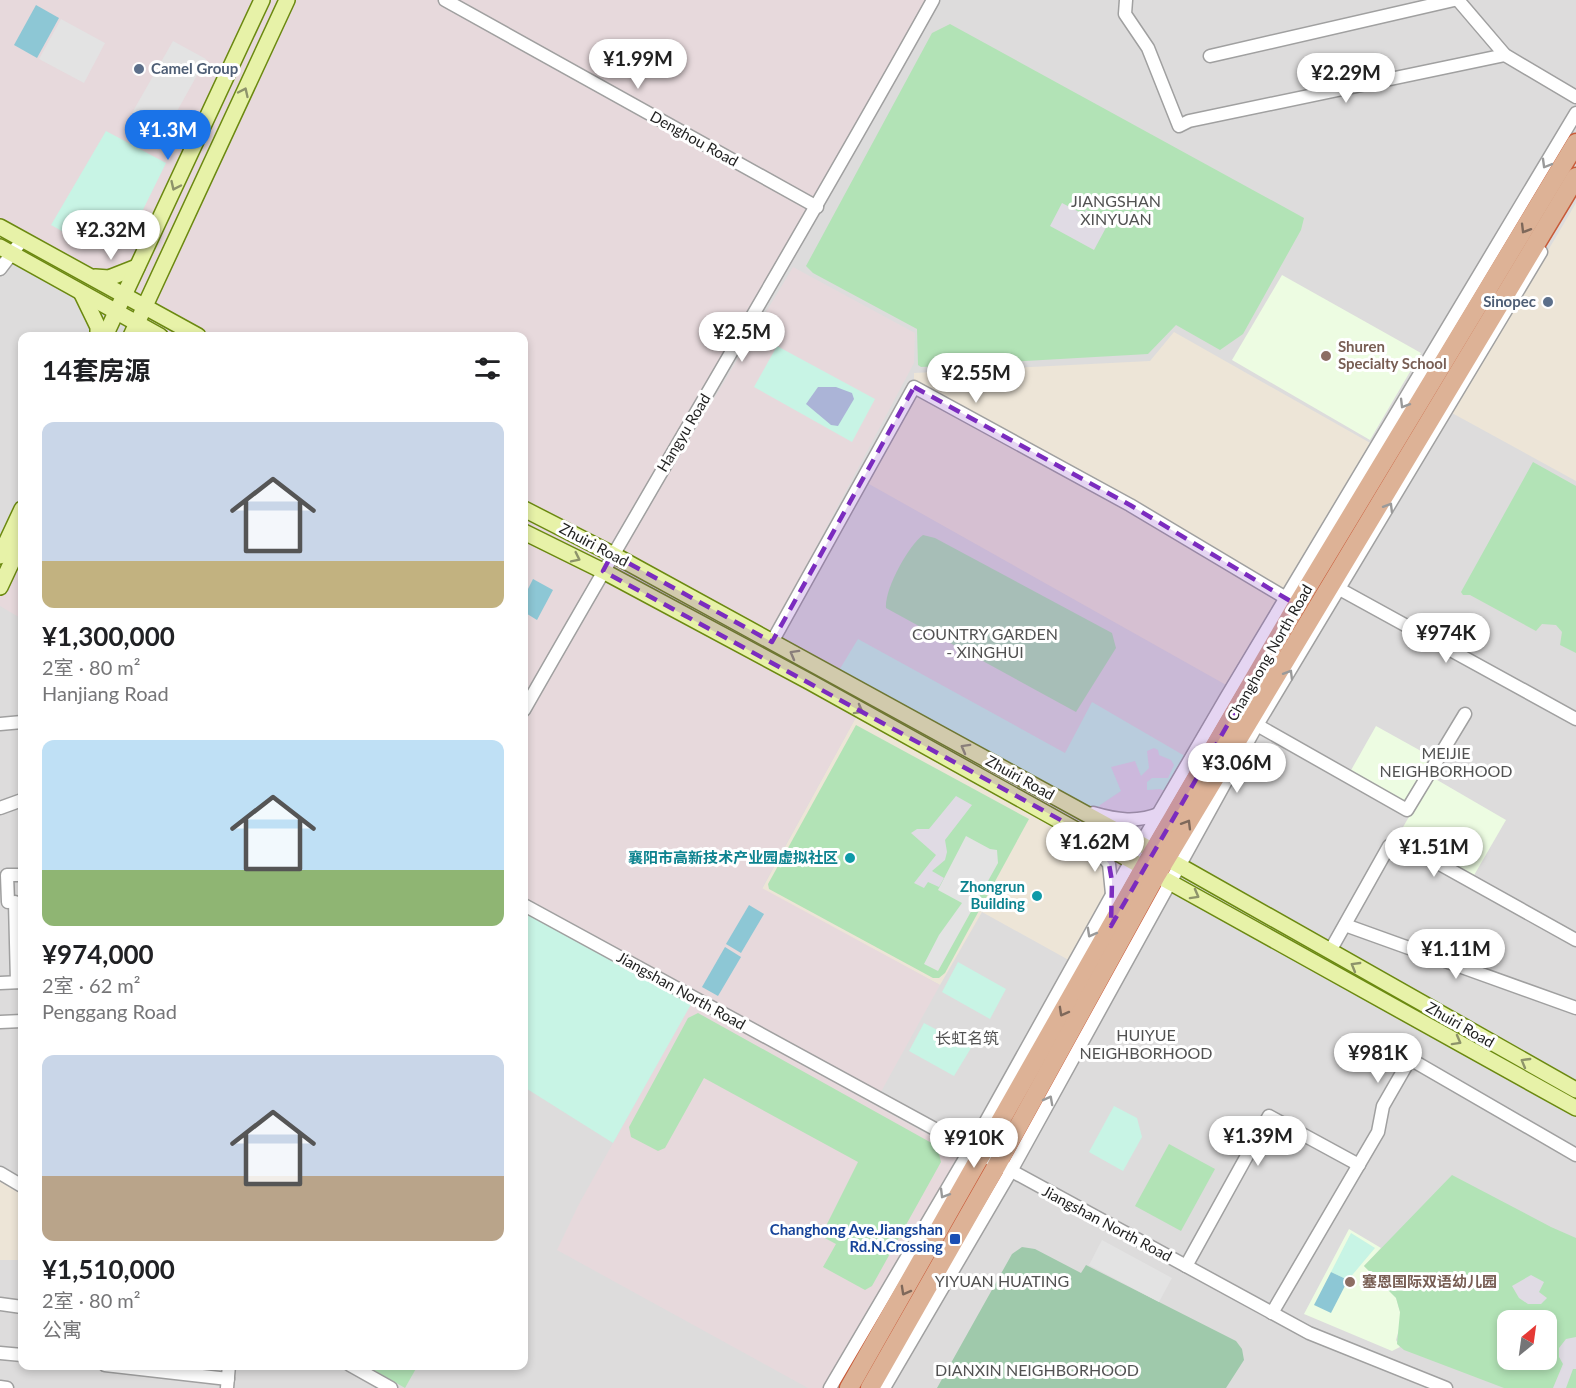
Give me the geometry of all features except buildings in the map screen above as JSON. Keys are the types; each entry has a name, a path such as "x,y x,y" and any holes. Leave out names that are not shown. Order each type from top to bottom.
{"highway":[{"name":"Changhong North Road","path":"849,1388 990,1161 1156,863 1194,782 1291,602 1576,142"},
{"name":"Changhong North Road","path":"870,1388 1111,926 1156,863 1335,586 1576,177"}],"main road":[{"path":"107,332 262,0"},
{"path":"6,251 116,312 134,330 287,0"},
{"path":"0,227 191,332"},
{"path":"89,276 110,278 137,267"},
{"path":"158,278 159,296 163,309 176,324"},
{"path":"80,292 91,309 98,332"},
{"name":"Zhuiri Road","path":"528,511 612,554 1072,807 1156,863 1576,1108"},
{"path":"0,556 18,518"},
{"name":"Zhuiri Road","path":"528,533 603,571 1068,824 1156,863 1330,951 1576,1090"},
{"path":"0,587 18,549"}],"street":[{"name":"Denghou Road","path":"445,0 817,207"},
{"name":"Hangyu Road","path":"528,704 612,554 817,207 933,0"},
{"path":"1126,0 1125,14 1148,48 1179,126 1200,118 1504,55"},
{"path":"1210,56 1456,0 1504,55 1576,97"},
{"path":"1156,863 1158,815 1291,602 1576,113"},
{"path":"884,1388 1112,895 1156,863 1257,725 1335,586 1576,192"},
{"path":"0,269 6,251 22,239"},
{"path":"772,642 914,387 1130,505 1291,602"},
{"path":"1335,586 1576,719"},
{"path":"1257,725 1407,810 1465,714"},
{"path":"0,724 18,722"},
{"path":"1072,807 1116,820 1139,820 1158,815 1169,809 1194,782"},
{"path":"0,808 18,802"},
{"path":"1068,824 1097,848 1109,864 1112,895 1111,926"},
{"path":"1330,951 1389,846 1395,842 1402,843 1576,940"},
{"path":"18,875 7,875 18,962"},
{"name":"Jiangshan North Road","path":"528,907 1309,1333 1446,1388"},
{"path":"1345,925 1576,1008"},
{"path":"0,983 18,982"},
{"path":"0,1022 18,1021"},
{"path":"1272,1313 1378,1132 1383,1106 1410,1059 1576,1155"},
{"path":"1186,1266 1269,1116 1359,1165"},
{"path":"830,1388 990,1161"},
{"path":"0,1173 18,1184"},
{"path":"0,1304 18,1306"},
{"path":"0,1353 18,1355"},
{"path":"137,1370 227,1384"},
{"path":"360,1370 391,1388"},
{"path":"0,1387 6,1388"}],"highlighted area":[{"path":"914,387 1130,505 1297,605 1111,926 1112,881 1109,864 1097,847 1068,824 603,571 612,554 772,642"}],"shaded area":[{"path":"0,0 1576,0 1576,1388 0,1388"},
{"path":"0,0 933,0 603,571 860,710 762,888 940,985 877,1099 528,907 528,332 133,332 137,324 0,247"},
{"path":"36,5 59,18 37,58 14,45"},
{"path":"61,19 105,43 84,83 39,59"},
{"path":"173,41 206,59 166,131 132,113"},
{"path":"106,131 166,163 134,228 109,239 92,243 75,238 51,225"},
{"path":"1062,203 1083,214 1086,210 1109,222 1094,250 1050,226"},
{"path":"1576,203 1576,481 1452,413"},
{"path":"793,267 915,333 914,363 771,632 621,553"},
{"name":"Shuren Specialty School","path":"1282,275 1421,353 1370,440 1232,360"},
{"path":"1174,332 1372,444 1228,686 862,480 914,387 914,373 1150,361"},
{"path":"777,346 875,399 852,442 754,387"},
{"path":"818,387 836,387 852,393 854,399 838,426 831,425 806,404"},
{"path":"18,552 18,617 0,606 0,588"},
{"path":"533,579 553,590 537,620 528,614 528,589"},
{"path":"858,639 1065,753 1092,702 1190,759 1158,815 1072,807 835,677"},
{"path":"860,710 1132,859 1074,963 982,912 940,985 762,889"},
{"path":"1376,726 1430,756 1404,803 1350,772"},
{"path":"1154,748 1158,750 1159,755 1171,760 1174,765 1168,778 1152,778 1147,782 1147,790 1160,789 1171,793 1158,815 1096,814 1100,805 1121,791 1111,767 1135,761 1141,776 1149,768 1147,751"},
{"path":"1432,777 1506,820 1473,877 1399,834"},
{"path":"956,796 972,805 945,840 947,852 945,860 932,871 944,878 939,887 928,882 924,888 914,883 936,855 911,833 917,829 929,829"},
{"path":"966,836 990,849 997,850 998,863 938,971 924,964 939,935 962,903 938,890"},
{"path":"749,905 764,914 741,953 726,944"},
{"path":"528,907 694,999 613,1143 528,1090"},
{"path":"725,947 741,957 718,996 702,987"},
{"path":"958,962 1006,989 990,1019 942,992"},
{"path":"691,1003 961,1153 824,1388 808,1388 557,1250 579,1204"},
{"path":"924,1023 971,1048 954,1076 909,1051"},
{"path":"1114,1106 1137,1118 1142,1137 1123,1171 1089,1152"},
{"path":"0,1181 18,1192 18,1260 0,1260"},
{"name":"塞恩国际双语幼儿园","path":"1349,1229 1381,1248 1364,1266 1396,1297 1400,1312 1400,1326 1396,1340 1400,1347 1392,1351 1304,1314"},
{"path":"1351,1233 1375,1248 1348,1280 1331,1272"},
{"path":"1102,1240 1172,1278 1159,1302 1089,1265"},
{"path":"1022,1247 1035,1249 1081,1273 1086,1265 1236,1341 1242,1349 1244,1360 1226,1388 937,1388 1012,1254"},
{"path":"1331,1272 1348,1280 1331,1313 1314,1305"},
{"path":"1531,1275 1544,1282 1539,1292 1547,1298 1541,1304 1528,1304 1519,1298 1512,1286"},
{"path":"1576,1337 1576,1369 1573,1369 1566,1388 1553,1388 1563,1364 1559,1357 1559,1348 1566,1339"}],"green space":[{"path":"950,24 1304,218 1301,230 1243,334 1220,350 1176,325 1148,354 921,367 918,365 917,329 813,273 806,266 932,33"},
{"path":"1533,462 1576,486 1576,653 1560,645 1562,632 1556,625 1542,624 1536,631 1461,592"},
{"path":"923,535 935,538 1112,633 1116,648 1076,712 886,608 886,600 898,569"},
{"path":"856,725 1029,819 945,973 939,978 933,978 769,889 768,884"},
{"path":"698,1013 937,1146 941,1162 872,1286 865,1290 823,1267 836,1244 821,1236 858,1162 704,1078 665,1148 658,1151 631,1137 629,1127 688,1018"},
{"path":"1169,1144 1215,1169 1181,1231 1135,1206"},
{"path":"1452,1175 1576,1238 1576,1388 1504,1388 1404,1350 1397,1344 1400,1312 1396,1298 1364,1266"},
{"path":"374,1370 415,1370 405,1388"}],"place":[{"name":"Camel Group","path":"139,69"},
{"name":"Sinopec","path":"1548,302"},
{"name":"Shuren Specialty School","path":"1326,356"},
{"name":"襄阳市高新技术产业园虚拟社区","path":"850,858"},
{"name":"Zhongrun Building","path":"1037,896"},
{"name":"Changhong Ave.Jiangshan Rd.N.Crossing","path":"955,1239"},
{"name":"塞恩国际双语幼儿园","path":"1350,1282"}],"district":[{"name":"JIANGSHAN XINYUAN","path":"1116,210"},
{"name":"COUNTRY GARDEN - XINGHUI","path":"985,643"},
{"name":"MEIJIE NEIGHBORHOOD","path":"1446,762"},
{"name":"长虹名筑","path":"967,1038"},
{"name":"HUIYUE NEIGHBORHOOD","path":"1146,1044"},
{"name":"YIYUAN HUATING","path":"1002,1281"},
{"name":"DIANXIN NEIGHBORHOOD","path":"1037,1370"}]}
